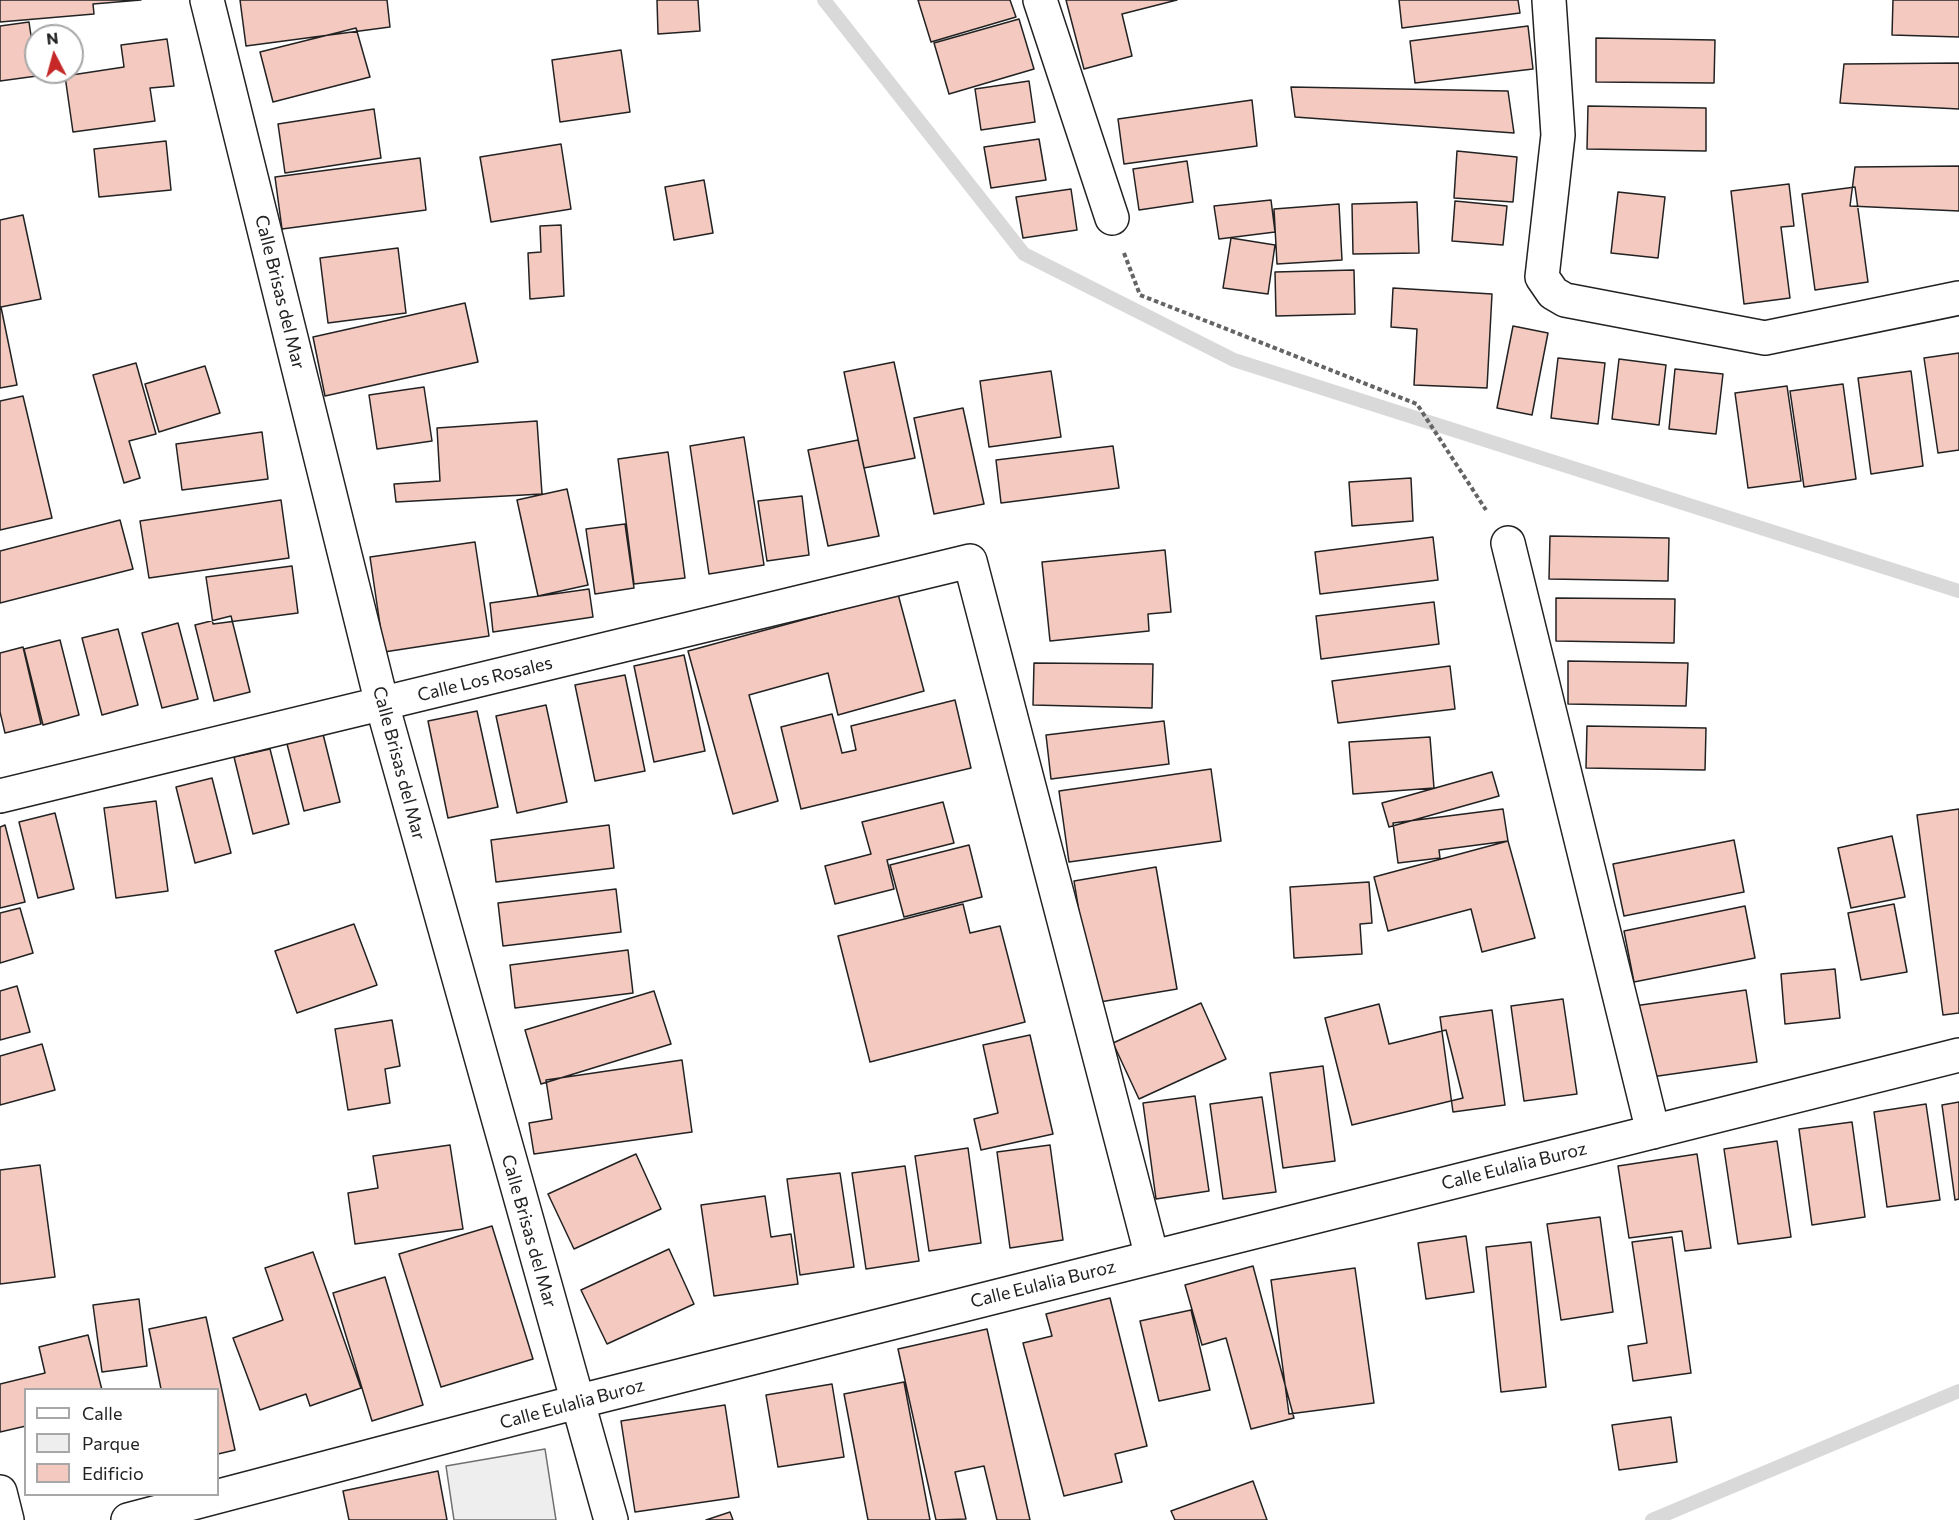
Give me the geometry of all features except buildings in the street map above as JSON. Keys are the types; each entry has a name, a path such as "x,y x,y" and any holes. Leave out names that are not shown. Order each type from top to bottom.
{"street":[{"name":"Calle Brisas del Mar","path":"207,0 382,704 576,1402 611,1520"},
{"path":"1040,0 1112,218"},
{"path":"1549,0 1558,135 1542,277 1553,293 1565,300 1765,338 1959,298"},
{"path":"1508,543 1653,1132"},
{"name":"Calle Los Rosales","path":"0,796 970,561 1152,1257"},
{"name":"Calle Eulalia Buroz","path":"128,1520 576,1402 1959,1055"},
{"path":"0,1492 7,1520"}],"path":[{"path":"1112,218 1140,295 1417,404 1508,543"}],"green space":[{"path":"545,1449 556,1520 454,1520 446,1466"}],"waterway":[{"path":"824,0 1024,254 1234,360 1959,591"},
{"path":"1652,1520 1959,1391"}]}
